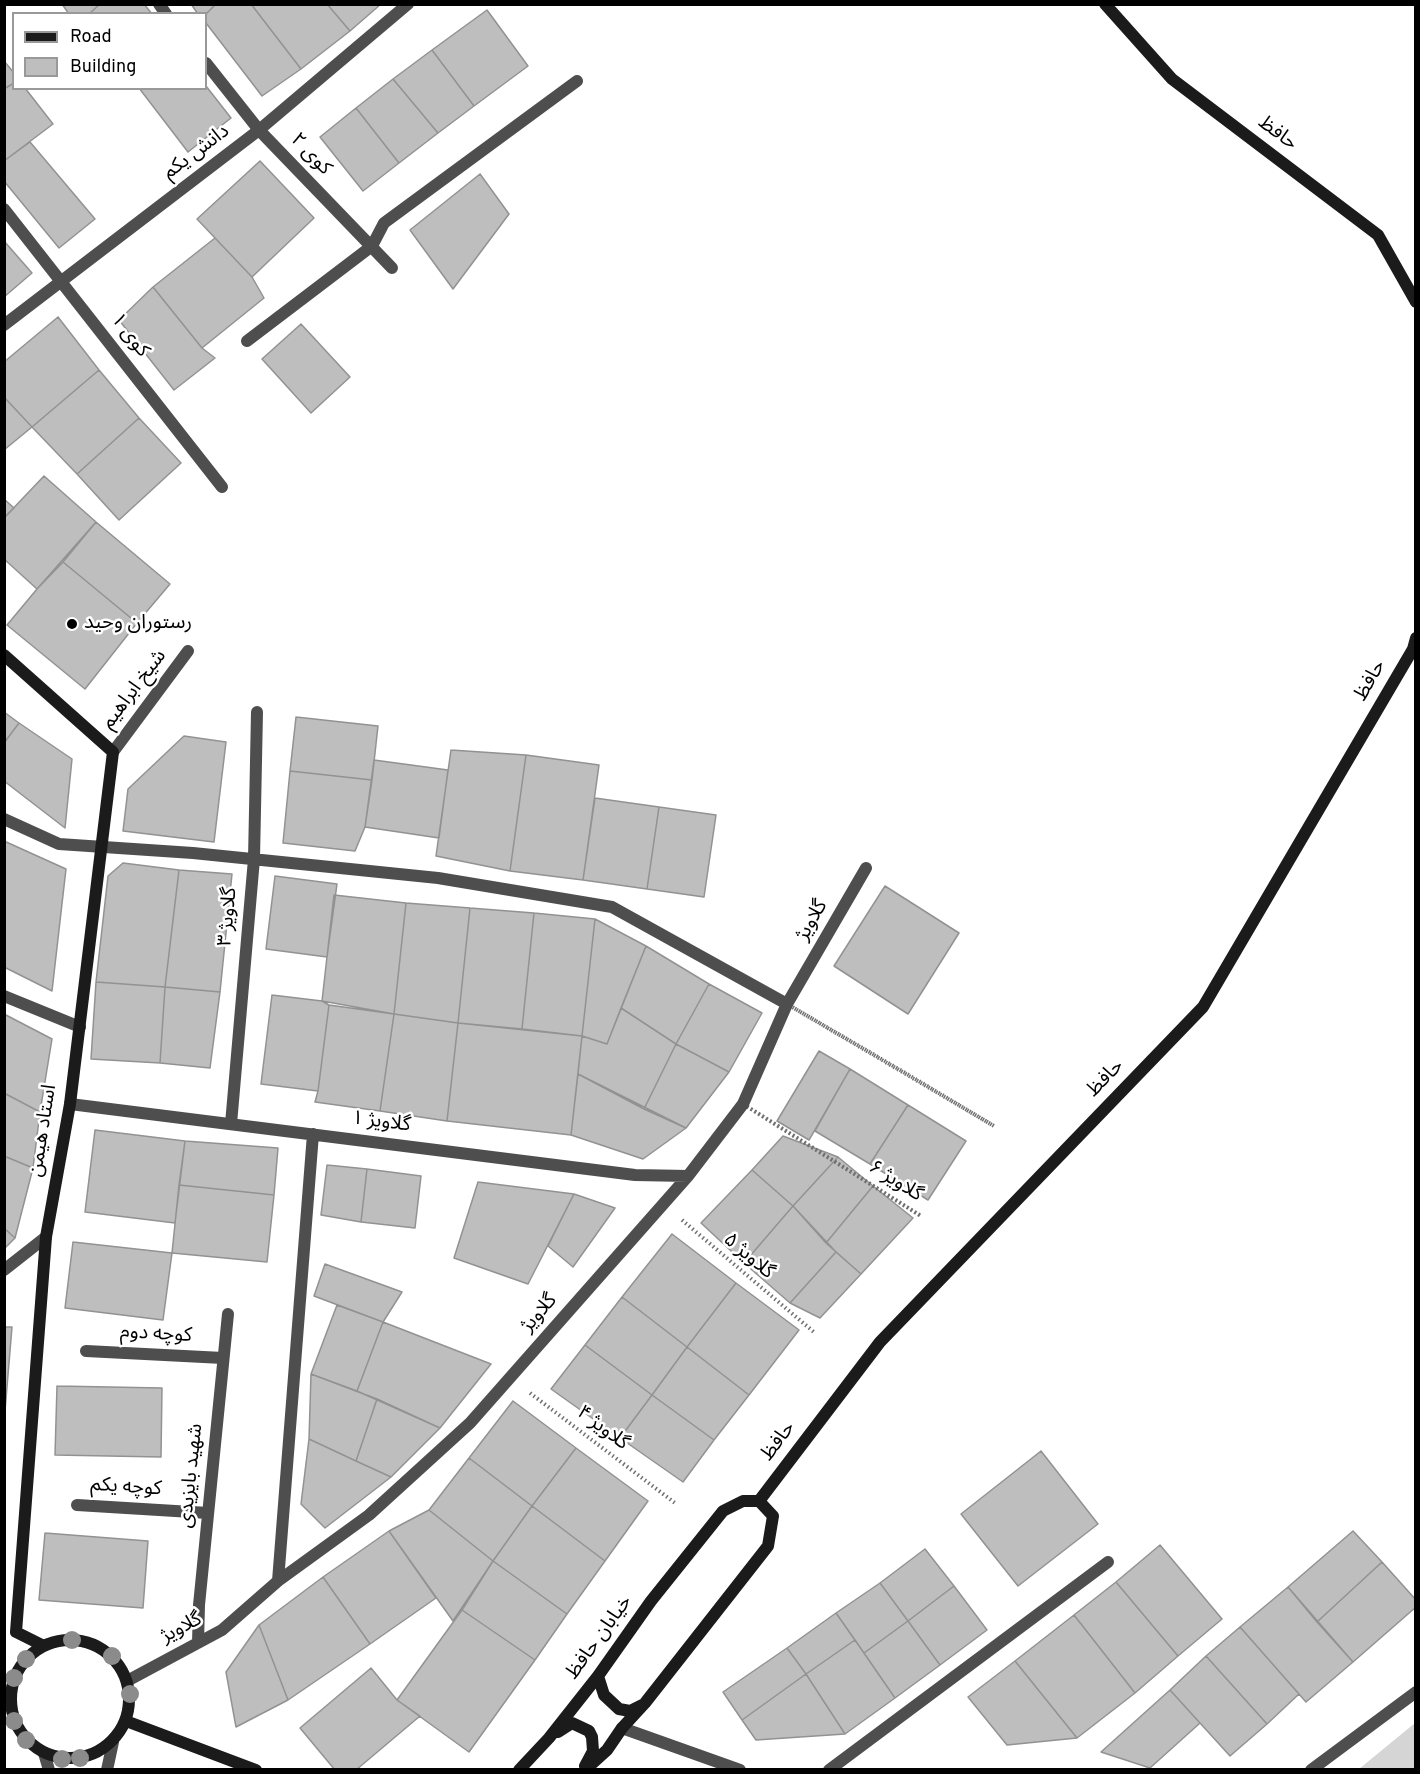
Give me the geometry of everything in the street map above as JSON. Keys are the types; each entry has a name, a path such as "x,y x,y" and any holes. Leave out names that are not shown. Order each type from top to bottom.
{"main road":[{"name":"حافظ","path":"1105,4 1172,79 1378,235 1416,302"},
{"name":"حافظ","path":"759,1501 880,1342 1203,1006 1413,649 1416,638"},
{"path":"4,655 113,752"},
{"name":"استاد هیمن","path":"44,1646 16,1632 46,1237 70,1104 113,752"},
{"name":"خیابان حافظ","path":"519,1770 598,1676 651,1601 723,1511 743,1501 759,1501"},
{"path":"584,1770 606,1750 645,1703 768,1546 772,1516 759,1501"},
{"path":"58,1641 87,1642 112,1656 127,1681 130,1694 126,1721 113,1742 98,1752 80,1758 62,1759 44,1753 26,1740 14,1721 7,1699 14,1678 26,1659 44,1646 58,1641"},
{"path":"598,1676 604,1695 619,1709 630,1711 645,1703"},
{"path":"126,1721 256,1770"},
{"path":"549,1737 572,1723 589,1731 593,1751 584,1770"}],"street":[{"name":"دانش یکم","path":"4,325 259,130 408,4"},
{"name":"کوی ۲","path":"207,64 259,130 392,268"},
{"path":"248,341 372,246 384,223 578,81"},
{"name":"کوی ۱","path":"4,209 222,487"},
{"name":"شیخ ابراهیم","path":"113,752 188,651"},
{"name":"گلاویژ ۳","path":"231,1124 254,859 257,712"},
{"path":"4,819 59,844 254,859 438,878 612,907 787,1004"},
{"name":"گلاویژ","path":"127,1681 222,1630 278,1581 369,1515 470,1423 688,1176 743,1104 787,1004 867,868"},
{"path":"4,996 80,1027"},
{"name":"گلاویژ ۱","path":"70,1104 635,1175 688,1176"},
{"path":"278,1581 313,1134"},
{"path":"4,1270 46,1237"},
{"name":"شهید بایزیدی","path":"198,1643 198,1605 228,1314"},
{"name":"کوچه دوم","path":"86,1351 223,1358"},
{"name":"کوچه یکم","path":"77,1505 208,1513"},
{"path":"829,1770 1108,1562"},
{"path":"1311,1770 1416,1692"},
{"path":"622,1728 740,1770"},
{"path":"107,1770 113,1742"},
{"path":"44,1753 49,1770"}],"path":[{"path":"787,1004 902,1071 994,1126 974,1115 787,1004"},
{"name":"گلاویژ ۶","path":"743,1104 854,1173 921,1216 861,1179 743,1104"},
{"name":"گلاویژ ۵","path":"663,1204 815,1333"},
{"name":"گلاویژ ۴","path":"510,1378 675,1503"}],"shaded area":[{"path":"1415,1723 1415,1769 1359,1769"}],"building":[{"path":"62,4 100,4 91,12 68,12"},
{"path":"100,4 144,4 150,12 91,12"},
{"path":"191,4 216,4 207,13 197,12"},
{"path":"216,4 251,4 301,69 262,96 207,24 207,13"},
{"path":"251,4 327,4 350,31 301,69"},
{"path":"327,4 381,4 350,31"},
{"path":"487,10 528,66 474,106 432,50"},
{"path":"432,50 474,106 438,133 393,79"},
{"path":"4,61 12,71 12,84 4,89"},
{"path":"393,79 438,133 399,163 356,108"},
{"path":"12,84 12,90 27,90 53,124 4,161 4,89"},
{"path":"207,87 231,118 188,152 141,90 207,90"},
{"path":"356,108 399,163 363,191 320,137"},
{"path":"30,142 95,219 59,248 4,181 4,161"},
{"path":"260,161 314,218 252,277 197,219"},
{"path":"480,174 509,214 453,289 410,230"},
{"path":"215,238 252,277 264,298 202,348 153,287"},
{"path":"4,241 32,273 4,297"},
{"path":"153,287 202,348 215,358 174,390 119,320"},
{"path":"58,317 99,370 32,427 4,397 4,362"},
{"path":"301,324 350,377 311,413 262,359"},
{"path":"99,370 139,418 77,474 32,427"},
{"path":"4,397 32,427 4,450"},
{"path":"139,418 181,463 119,520 77,474"},
{"path":"44,476 96,522 37,589 4,559 4,518"},
{"path":"4,499 14,508 4,518"},
{"path":"96,522 170,584 137,623 63,562"},
{"name":"رستوران وحید","path":"63,562 137,623 85,689 7,625"},
{"path":"4,712 19,723 4,743"},
{"path":"296,717 378,726 372,780 290,771"},
{"path":"19,723 72,759 65,828 4,781 4,743"},
{"path":"184,736 226,742 214,842 123,831 128,789"},
{"path":"451,750 526,755 510,871 436,856"},
{"path":"526,755 599,765 583,880 510,871"},
{"path":"374,760 448,770 439,838 365,827"},
{"path":"290,771 372,780 365,827 355,851 283,843"},
{"path":"595,798 659,807 647,889 583,880"},
{"path":"659,807 716,815 704,897 647,889"},
{"path":"4,841 66,869 52,991 4,967"},
{"path":"123,863 179,870 165,987 96,982 108,876"},
{"path":"179,870 232,874 220,992 165,987"},
{"path":"275,876 337,884 327,957 266,949"},
{"path":"885,886 959,933 908,1014 834,966"},
{"path":"334,895 406,903 394,1014 322,1001"},
{"path":"406,903 470,908 458,1023 394,1014"},
{"path":"470,908 534,913 522,1029 458,1023"},
{"path":"534,913 595,919 582,1036 522,1029"},
{"path":"595,919 646,946 607,1044 582,1036"},
{"path":"646,946 709,984 676,1044 621,1008"},
{"path":"96,982 165,987 160,1063 91,1059"},
{"path":"709,984 762,1013 729,1072 676,1044"},
{"path":"165,987 220,992 210,1068 160,1063"},
{"path":"272,995 322,1001 329,1005 318,1091 261,1084"},
{"path":"329,1005 394,1014 380,1111 315,1102"},
{"path":"621,1008 676,1044 644,1109 578,1074 582,1036 607,1044"},
{"path":"4,1014 52,1039 40,1112 4,1093"},
{"path":"394,1014 458,1023 447,1121 380,1111"},
{"path":"458,1023 582,1036 571,1135 447,1121"},
{"path":"676,1044 729,1072 686,1128 644,1109"},
{"path":"819,1051 850,1069 809,1140 777,1121"},
{"path":"850,1069 908,1105 870,1164 815,1131"},
{"path":"578,1074 686,1128 643,1159 571,1135"},
{"path":"4,1093 40,1112 33,1168 4,1156"},
{"path":"908,1105 966,1141 928,1200 870,1164"},
{"path":"95,1130 185,1141 175,1223 85,1212"},
{"path":"783,1136 838,1157 793,1206 752,1170"},
{"path":"185,1141 278,1148 274,1195 179,1185"},
{"path":"4,1156 33,1168 15,1238 4,1228"},
{"path":"838,1157 873,1186 826,1243 793,1206"},
{"path":"327,1165 367,1169 361,1222 321,1215"},
{"path":"367,1169 421,1176 415,1228 361,1222"},
{"path":"752,1170 793,1206 744,1263 701,1223"},
{"path":"478,1182 574,1194 528,1284 454,1258"},
{"path":"179,1185 274,1195 267,1262 172,1253"},
{"path":"873,1186 913,1218 861,1274 826,1243"},
{"path":"574,1194 615,1208 573,1267 548,1246"},
{"path":"793,1206 836,1252 790,1303 744,1263"},
{"path":"4,1228 15,1238 4,1249"},
{"path":"672,1234 736,1283 687,1347 622,1297"},
{"path":"73,1242 172,1253 163,1320 65,1308"},
{"path":"836,1252 861,1274 820,1318 790,1303"},
{"path":"325,1264 402,1292 383,1322 314,1296"},
{"path":"736,1283 799,1330 749,1395 687,1347"},
{"path":"622,1297 687,1347 652,1395 585,1345"},
{"path":"337,1305 383,1322 357,1391 311,1374"},
{"path":"383,1322 491,1364 440,1428 357,1391"},
{"path":"4,1327 12,1327 4,1423"},
{"path":"585,1345 652,1395 620,1438 551,1389"},
{"path":"687,1347 749,1395 714,1440 652,1395"},
{"path":"311,1374 377,1399 356,1461 309,1439"},
{"path":"57,1386 162,1388 161,1457 55,1455"},
{"path":"652,1395 714,1440 683,1482 620,1438"},
{"path":"377,1399 440,1428 391,1477 356,1461"},
{"path":"513,1401 576,1448 532,1506 469,1458"},
{"path":"309,1439 391,1477 325,1528 301,1504"},
{"path":"576,1448 648,1501 605,1561 532,1506"},
{"path":"1041,1451 1098,1524 1018,1586 961,1514"},
{"path":"469,1458 532,1506 493,1561 429,1510"},
{"path":"532,1506 605,1561 567,1614 493,1561"},
{"path":"429,1510 493,1561 453,1621 389,1531"},
{"path":"389,1531 436,1598 370,1644 323,1577"},
{"path":"1353,1531 1382,1562 1317,1622 1288,1587"},
{"path":"45,1533 148,1541 143,1608 39,1600"},
{"path":"1160,1545 1222,1619 1178,1656 1116,1582"},
{"path":"925,1549 954,1586 908,1621 880,1583"},
{"path":"493,1561 567,1614 535,1660 462,1610"},
{"path":"1382,1562 1416,1600 1416,1607 1353,1662 1317,1622"},
{"path":"323,1577 370,1644 288,1700 259,1625"},
{"path":"1116,1582 1178,1656 1135,1693 1074,1615"},
{"path":"880,1583 908,1621 864,1653 836,1613"},
{"path":"954,1586 987,1630 940,1665 908,1621"},
{"path":"1288,1587 1353,1662 1306,1702 1240,1627"},
{"path":"462,1610 535,1660 469,1752 397,1700"},
{"path":"836,1613 855,1640 806,1674 787,1648"},
{"path":"1074,1615 1135,1693 1077,1738 1015,1661"},
{"path":"908,1621 940,1665 895,1698 864,1653"},
{"path":"259,1625 288,1700 236,1727 226,1672"},
{"path":"1240,1627 1299,1694 1267,1724 1206,1656"},
{"path":"855,1640 895,1698 845,1734 806,1674"},
{"path":"787,1648 806,1674 742,1720 723,1692"},
{"path":"1206,1656 1267,1724 1230,1756 1170,1690"},
{"path":"1015,1661 1077,1738 1007,1745 968,1697"},
{"path":"371,1668 397,1700 420,1716 356,1770 335,1770 300,1728"},
{"path":"806,1674 845,1734 756,1740 742,1720"},
{"path":"1170,1690 1200,1723 1150,1768 1101,1752"}],"place":[{"name":"رستوران وحید","path":"72,624"}]}
